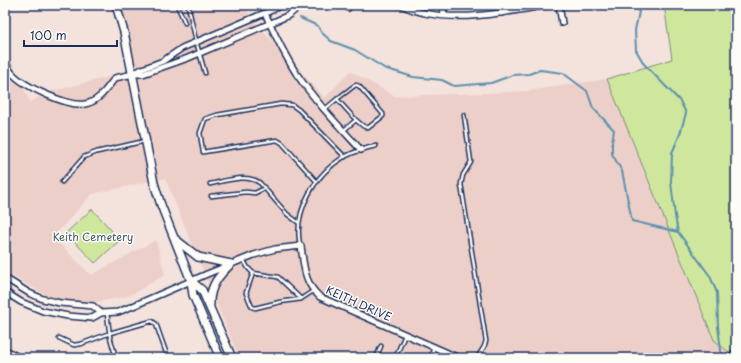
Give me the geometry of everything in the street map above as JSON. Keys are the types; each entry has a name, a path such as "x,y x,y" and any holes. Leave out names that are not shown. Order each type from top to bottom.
{"highway":[{"path":"5,352 16,358"}],"main road":[{"path":"116,5 124,32 133,74 154,183 191,281 193,295 220,358"},
{"path":"175,239 198,257 232,264"},
{"path":"210,309 210,299 213,287 220,275 232,264"},
{"path":"191,281 202,290 232,358"}],"street":[{"path":"133,74 163,61 182,48 281,5"},
{"path":"5,62 12,73 21,81 53,97 73,104 86,104 100,97 112,78 142,74 199,53 270,24 289,15 301,5"},
{"path":"401,5 420,12 444,15 471,15 548,5"},
{"path":"443,5 444,15"},
{"path":"501,5 502,12"},
{"path":"558,5 562,22"},
{"path":"265,13 297,73 325,109 361,150"},
{"path":"5,292 34,307 59,315 92,318 104,313 128,309 243,259 275,249 300,246"},
{"name":"KEITH DRIVE","path":"300,246 307,281 313,291 320,297 459,358"},
{"path":"5,278 29,293 43,299 60,304 93,306 104,313"},
{"path":"730,358 736,351"}],"lane":[{"path":"177,5 184,23"},
{"path":"188,5 196,42 205,72"},
{"path":"325,109 337,99 356,85 359,86 383,114 368,128 356,120 337,99"},
{"path":"317,182 282,143 277,140 203,152 200,133 205,119 217,115 281,104 292,105 299,110 344,157"},
{"path":"464,116 471,162 463,175 460,184 486,340 484,347 477,358"},
{"path":"343,130 356,120"},
{"path":"62,182 84,157 97,152 146,141"},
{"path":"300,246 298,236 299,224 305,204 317,182 344,157 376,146"},
{"path":"210,184 248,178 257,181 265,188 287,214 299,224"},
{"path":"211,196 246,192 255,193 265,188"},
{"path":"243,259 253,273 278,277 301,300"},
{"path":"253,273 246,293 252,307 255,308 280,302 301,300 313,291"},
{"path":"104,313 116,358"},
{"path":"58,338 74,345 81,344 110,333 152,321 156,324 168,358"},
{"path":"395,358 405,334"},
{"path":"376,358 381,346"},
{"path":"430,358 434,347"}],"shaded area":[{"path":"120,5 245,5 250,17 325,98 350,71 395,96 527,91 607,79 714,340 736,358 239,358 165,178 92,194 53,237 91,275 156,240 165,275 129,296 92,303 55,300 5,272 5,46 30,102 49,92 132,71"}],"green space":[{"path":"664,5 736,5 736,358 714,340 607,79 672,59"},
{"name":"Keith Cemetery","path":"92,209 120,240 95,263 66,233"}],"waterway":[{"path":"635,5 639,12 635,30 636,50 644,64 680,101 686,113 680,134 672,153 671,182 675,216 678,232 710,276 717,293 718,327 722,358"},
{"path":"300,18 318,26 321,32 331,41 355,50 384,68 413,77 442,80 454,86 491,83 513,75 529,74 540,70 563,73 587,91 593,108 614,130 612,154 622,171 632,221 678,232"}]}
